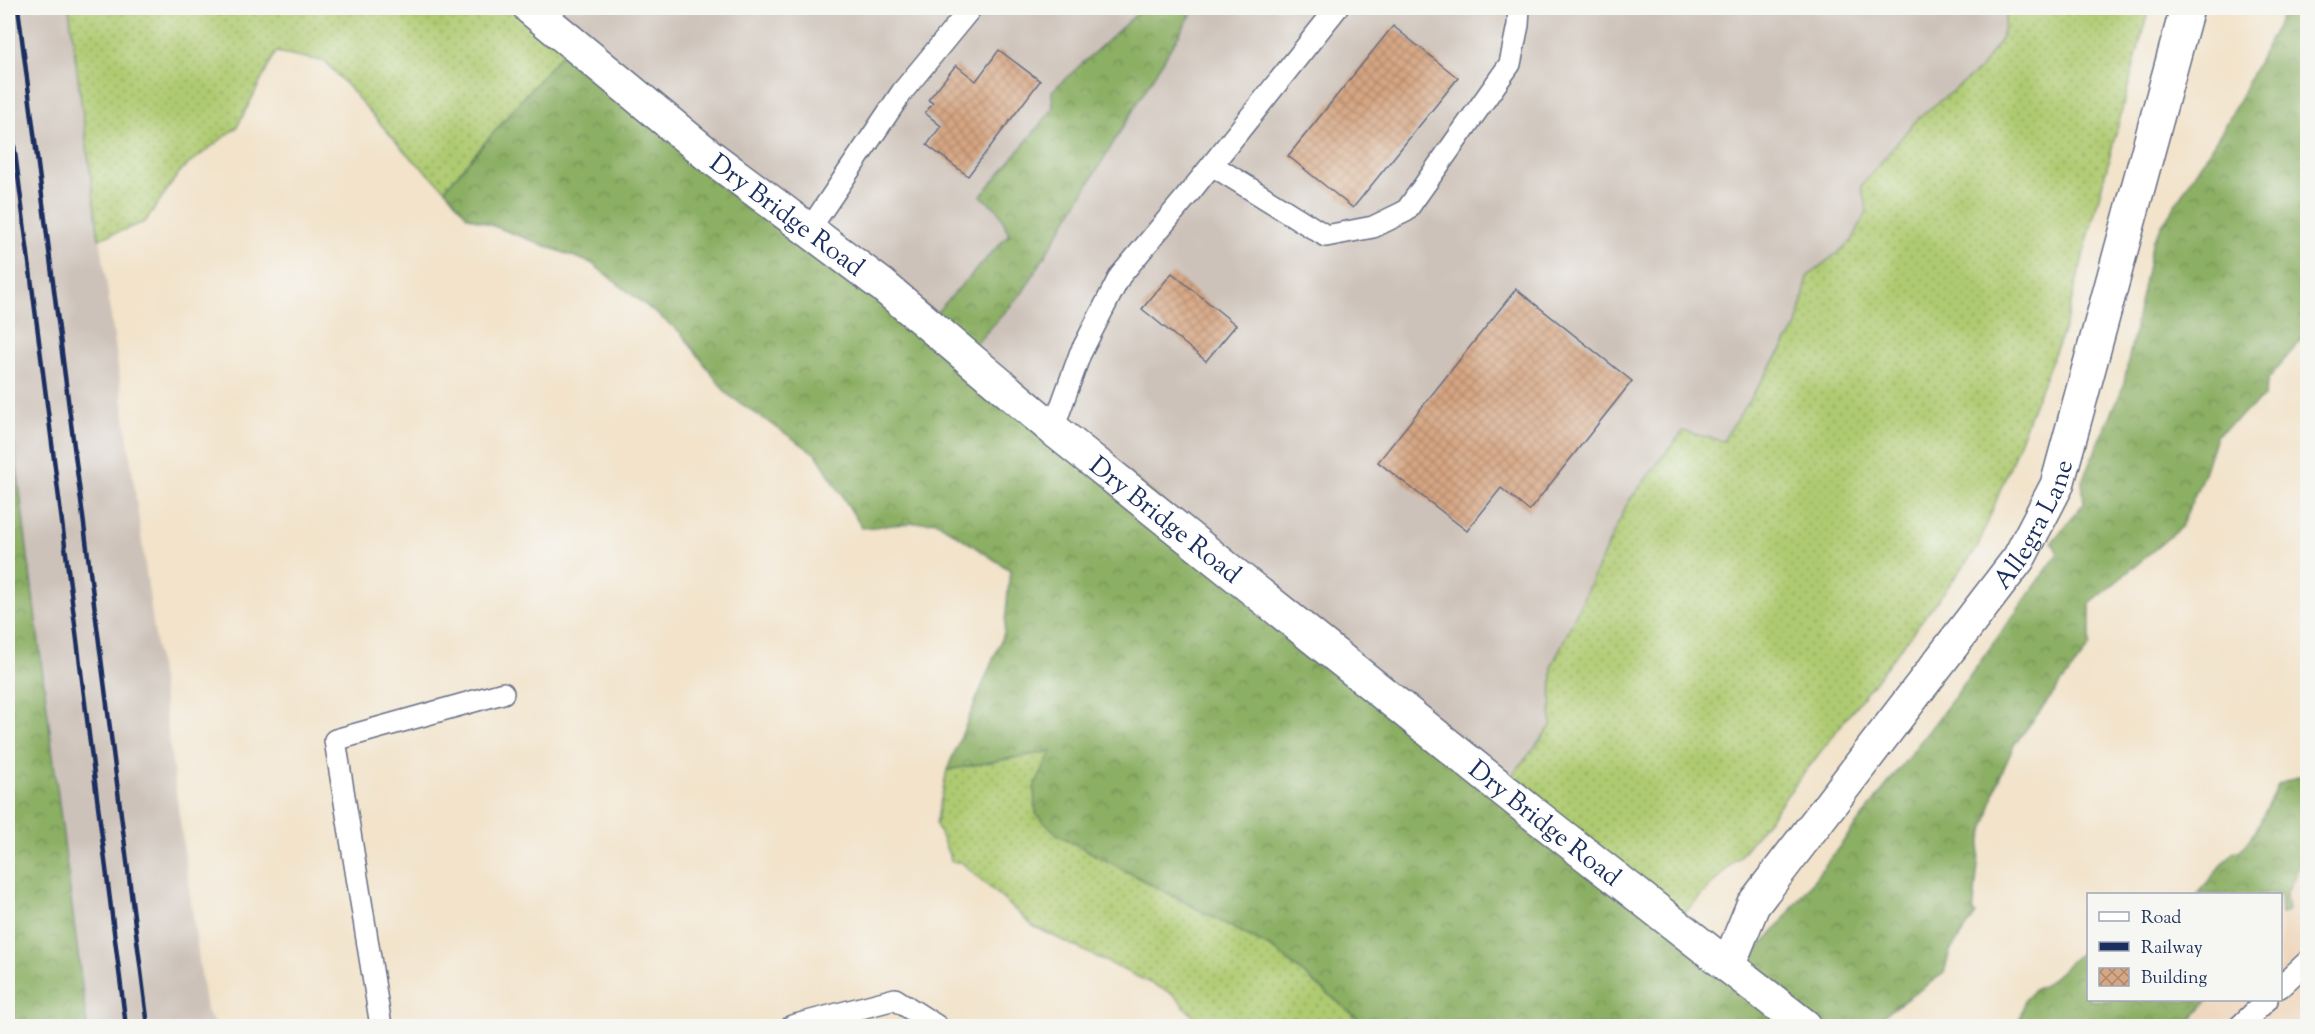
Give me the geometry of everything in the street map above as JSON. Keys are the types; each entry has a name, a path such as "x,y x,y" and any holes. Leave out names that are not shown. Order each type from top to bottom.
{"street":[{"name":"Dry Bridge Road","path":"530,8 707,154 882,285 1053,429 1530,811 1805,1026"},
{"name":"Allegra Lane","path":"1728,966 1753,905 2019,558 2056,485 2187,8"}],"lane":[{"path":"809,230 902,92 971,8"},
{"path":"1053,429 1080,354 1120,276 1337,8"},
{"path":"1212,165 1326,236 1373,227 1390,219 1406,210 1510,64 1519,8"},
{"path":"381,1026 335,740 503,693"},
{"path":"2282,985 2307,961"},
{"path":"792,1026 895,999 937,1026"},
{"path":"2240,1026 2266,1001"}],"shaded area":[{"path":"8,8 69,8 206,1011 217,1026 87,1026 8,397"},
{"path":"526,8 1143,8 1052,90 1053,109 981,196 998,210 1009,234 936,313"},
{"path":"1195,8 2008,8 2001,39 1979,70 1917,119 1852,241 1809,276 1797,326 1723,442 1552,666 1551,726 1505,785 972,347 1023,292"},
{"path":"2307,850 2307,1026 2186,1026 2207,1001 2282,1001 2282,914 2288,912 2286,895"}],"green space":[{"path":"69,8 526,8 569,45 445,189 406,153 326,62 276,52 237,127 181,170 145,222 99,239"},
{"path":"1143,8 1195,8 1023,292 973,347 1739,971 1776,929 1953,699 2058,554 2052,542 2084,503 2082,481 2123,387 2153,240 2228,121 2286,8 2307,8 2307,333 2268,379 2264,397 2216,436 2204,473 2181,527 2090,604 2090,646 2014,745 1997,784 1980,845 1973,913 1976,914 1950,951 1944,973 1868,1026 1371,1026 1362,1022 1275,950 1058,835 1036,814 1034,788 1052,751 947,770 1004,633 1010,570 936,521 862,528 817,455 727,394 681,333 591,263 467,216 445,189 569,45 936,313 1009,234 998,210 981,196 1053,109 1052,91"},
{"path":"2008,8 2149,8 2064,329 1977,549 1737,860 1674,924 1505,785 1551,726 1552,666 1628,502 1683,431 1723,441 1797,326 1808,276 1852,241 1867,211 1861,186 1917,119 1979,70 2001,39"},
{"path":"8,397 87,1026 8,1026"},
{"path":"1052,751 1058,835 1275,950 1362,1022 1371,1026 1202,1026 1173,994 1033,926 961,862 952,862 936,824 947,770"},
{"path":"2307,769 2307,850 2286,895 2288,912 2282,914 2282,893 2198,893 2234,851 2239,852 2255,832 2278,785 2304,774"},
{"path":"2087,949 2087,1001 2207,1001 2186,1026 2017,1026 2026,998 2034,990 2045,985"}],"building":[{"path":"1393,26 1458,78 1353,208 1288,156"},
{"path":"999,50 1040,81 968,176 927,145 941,126 925,113 933,103 928,100 956,65 976,81"},
{"path":"1172,273 1236,325 1206,361 1142,309"},
{"path":"1516,289 1632,381 1529,511 1501,488 1467,531 1378,462"}],"railway":[{"path":"18,8 148,1026"},
{"path":"8,97 126,1026"}]}
